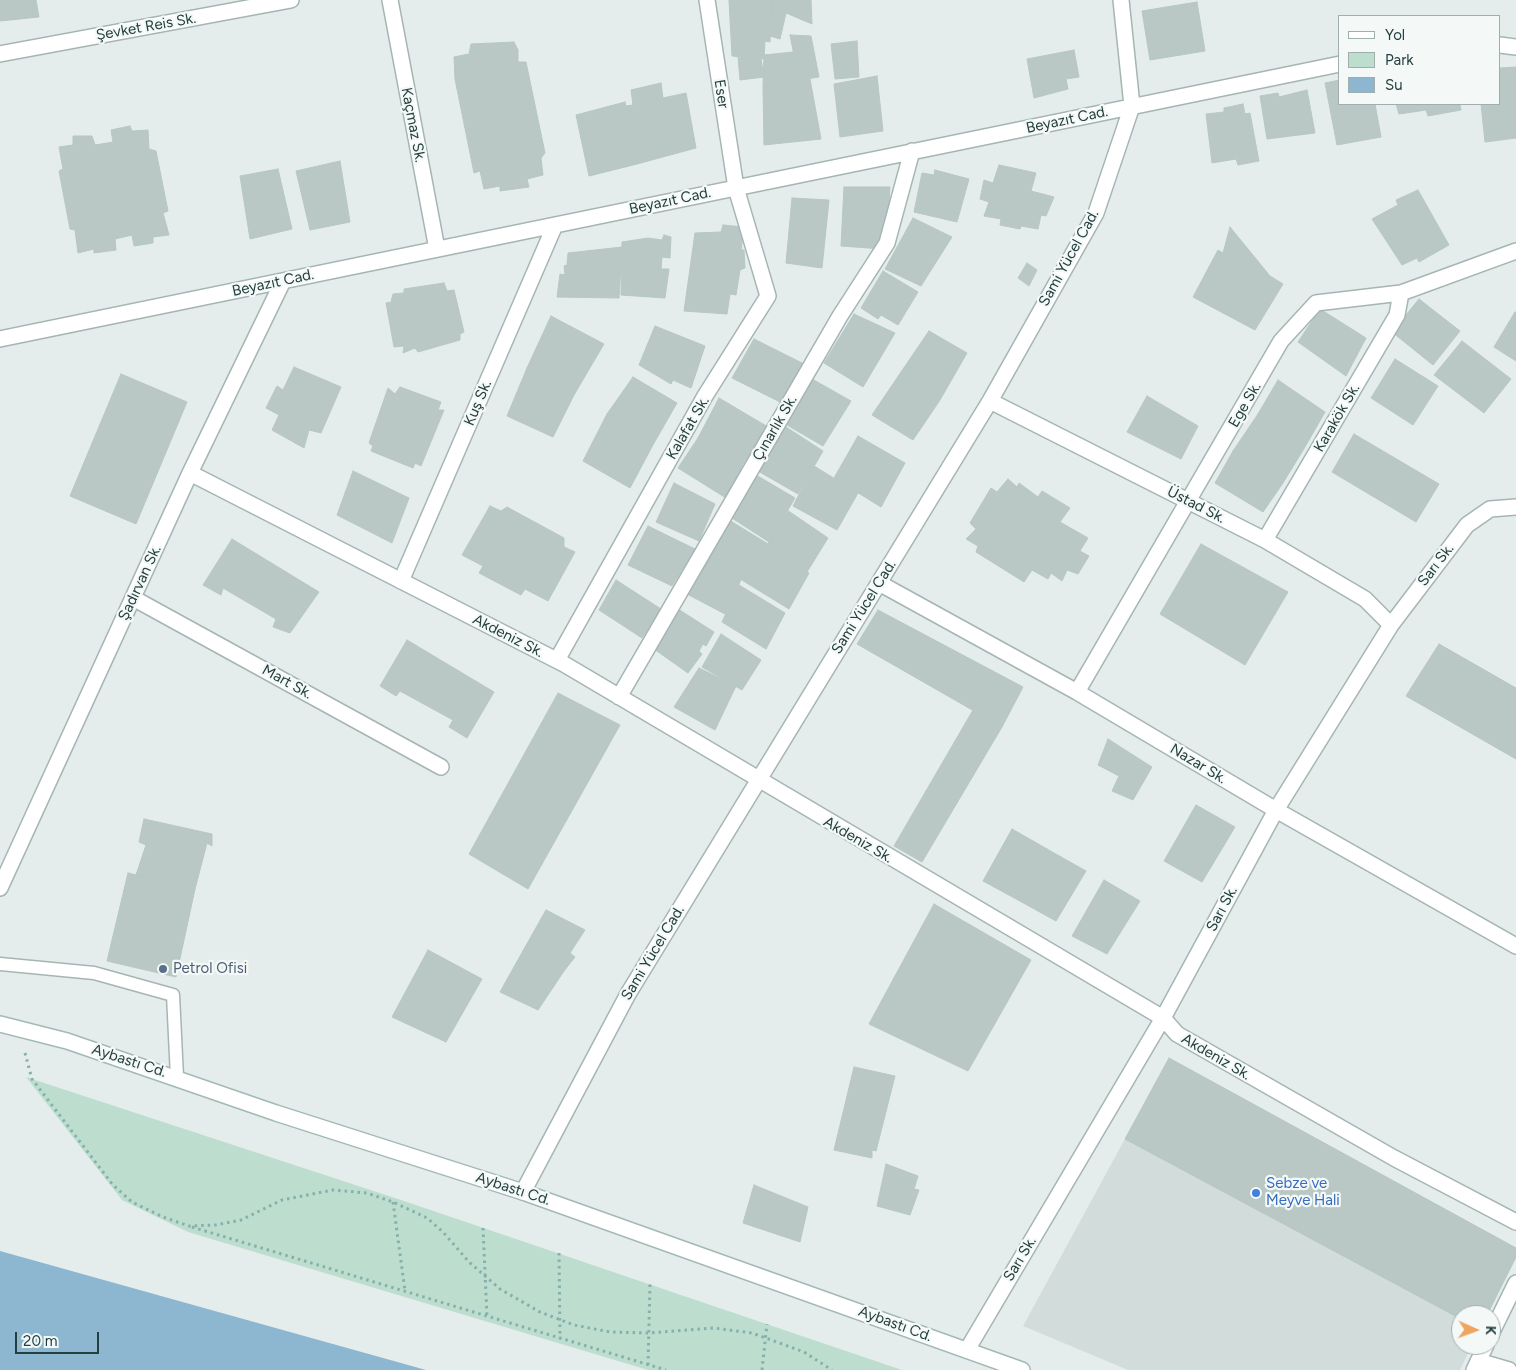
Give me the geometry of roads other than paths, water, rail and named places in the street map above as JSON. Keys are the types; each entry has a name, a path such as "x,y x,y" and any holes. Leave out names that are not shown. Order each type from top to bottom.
{"street":[{"name":"Şevket Reis Sk.","path":"0,54 291,0"},
{"name":"Kaçmaz Sk.","path":"390,0 437,249"},
{"name":"Eser","path":"708,0 736,188"},
{"name":"Sami Yücel Cad.","path":"523,1192 628,994 990,401 1096,212 1132,106 1121,0"},
{"path":"1501,46 1516,47"},
{"name":"Beyazıt Cad.","path":"0,339 1338,64"},
{"name":"Çınarlık Sk.","path":"620,697 840,316 887,244 912,151"},
{"name":"Kalafat Sk.","path":"557,660 705,396 768,296 736,188"},
{"name":"Kuş Sk.","path":"401,581 555,225"},
{"name":"Ege Sk.","path":"1076,692 1189,502 1281,341 1316,303 1401,293 1516,251"},
{"name":"Şadırvan Sk.","path":"0,888 190,473 283,281"},
{"name":"Karakök Sk.","path":"1265,540 1397,315 1401,293"},
{"name":"Üstad Sk.","path":"990,401 1265,540 1365,599 1391,625"},
{"name":"Akdeniz Sk.","path":"190,473 557,660 757,780 1163,1018 1177,1034 1394,1158 1516,1222"},
{"name":"Sarı Sk.","path":"967,1350 1163,1018 1276,810 1391,625 1467,525 1490,509 1516,507"},
{"name":"Nazar Sk.","path":"879,583 1076,692 1276,810 1516,946"},
{"name":"Mart Sk.","path":"133,598 441,767"},
{"name":"Aybastı Cd.","path":"0,1024 67,1041 177,1077 276,1113 523,1192 1022,1370"},
{"path":"1501,1314 1516,1283"},
{"path":"1476,1365 1509,1370"}],"lane":[{"path":"0,964 94,973 173,995 177,1077"}],"water":[{"path":"0,1251 426,1370 0,1370"}],"place":[{"name":"Petrol Ofisi","path":"163,969"},
{"name":"Sebze ve Meyve Hali","path":"1256,1193"}]}
